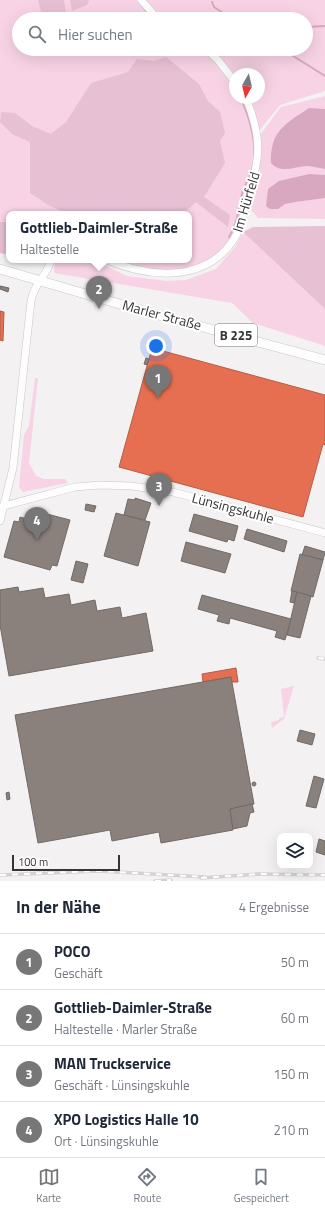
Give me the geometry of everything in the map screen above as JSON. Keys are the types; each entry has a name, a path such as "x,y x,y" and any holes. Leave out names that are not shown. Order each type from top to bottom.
{"main road":[{"name":"Marler Straße","path":"0,269 38,281 325,360"}],"street":[{"path":"141,0 152,12"},
{"path":"214,56 229,74"},
{"name":"Im Hürfeld","path":"116,263 134,269 170,274 200,268 213,262 223,254 234,239 243,220 259,158 257,134 248,104"},
{"path":"0,521 2,507 13,468 30,322 31,301 38,281 47,272 50,263"},
{"name":"Lünsingskuhle","path":"2,507 75,488 100,485 132,486 173,492 325,533"}],"shaded area":[{"path":"0,0 140,0 150,12 12,12 12,56 210,56 220,64 229,76 229,104 244,104 249,116 255,145 252,180 242,203 239,223 227,244 215,258 179,271 132,267 121,263 192,263 192,211 6,211 6,221 0,222"},
{"path":"38,0 64,0 66,12 41,12"},
{"path":"70,0 89,0 87,5 72,11"},
{"path":"145,0 325,0 325,91 280,105 259,131 252,104 265,104 265,68 229,68 218,56 313,56 313,12 158,12"},
{"path":"166,57 199,84 208,101 220,112 225,133 220,141 225,163 204,197 230,215 228,227 196,202 186,211 61,211 48,205 30,193 30,142 12,134 0,122 1,112 15,113 32,126 51,134 66,122 91,83 128,72 137,59 154,61"},
{"path":"325,96 325,219 258,218 251,210 260,175 260,135 281,107"},
{"path":"309,108 325,109 325,169 306,166 283,169 275,166 271,163 271,152 276,136 286,124"},
{"path":"309,174 325,175 325,198 285,204 278,209 270,209 266,206 268,189 279,181"},
{"path":"0,222 6,222 6,254 0,253"},
{"path":"325,226 325,309 243,232 253,227"},
{"path":"243,232 325,309 325,346 253,323 232,303 54,273 55,263 100,263 127,276 167,281 186,280 216,269 235,247"},
{"path":"35,378 38,378 29,463 36,476 44,479 65,479 68,483 23,492 19,487 24,435 29,426"},
{"path":"294,686 284,719 272,728 271,722 284,717 281,689"}],"building: Handel":[{"path":"0,311 4,312 3,341 0,340"},
{"path":"152,348 325,395 325,445 323,444 303,517 119,467"},
{"path":"236,668 238,682 232,682 231,677 203,682 202,674"}],"building: Industrie":[{"path":"0,286 9,288 8,292 0,289"},
{"path":"146,358 149,359 147,365 144,364"},
{"path":"135,498 151,503 145,520 124,515 128,499 135,500"},
{"path":"86,504 96,506 94,512 85,510"},
{"path":"43,513 70,520 57,566 52,565 50,570 4,557 14,521 19,522 20,517 30,520 32,515 42,518"},
{"path":"116,513 150,522 138,566 104,556"},
{"path":"194,514 238,526 234,541 228,539 227,542 189,531"},
{"path":"247,529 287,541 284,552 244,539"},
{"path":"186,542 231,554 225,573 181,561"},
{"path":"305,546 325,552 323,560 302,555"},
{"path":"300,554 323,560 313,597 291,591"},
{"path":"76,561 88,564 83,583 71,580"},
{"path":"18,587 19,592 43,588 45,598 69,594 71,605 95,600 97,611 120,607 122,618 146,613 153,651 9,676 0,625 0,590"},
{"path":"292,591 297,592 294,603 290,602"},
{"path":"297,592 311,596 300,638 287,635"},
{"path":"202,595 291,619 285,640 275,637 277,631 230,618 229,624 217,621 219,615 198,609"},
{"path":"231,677 254,804 230,809 233,830 161,843 159,832 112,841 110,830 38,843 15,715"},
{"path":"300,730 315,734 312,745 297,741"},
{"path":"314,776 324,779 316,808 306,806"},
{"path":"252,782 256,782 256,786 252,786"},
{"path":"9,792 10,799 7,800 6,793"},
{"path":"252,804 254,812 250,813 247,826 233,829 230,809"},
{"path":"319,839 325,841 325,855 316,852"}],"waterway":[{"path":"212,2 214,7 222,12"},
{"path":"143,7 147,12"},
{"path":"313,27 325,26"},
{"path":"293,56 325,76"},
{"path":"229,237 236,221 243,191 252,171 254,162 254,143 248,115 243,104"}],"railway":[{"path":"318,658 325,659"},
{"path":"0,875 99,871 205,877"},
{"path":"201,878 258,874 325,875"},
{"path":"155,881 171,880"}],"place":[{"name":"Gottlieb-Daimler-Straße","path":"99,309"},
{"name":"POCO","path":"158,398"},
{"name":"MAN Truckservice","path":"159,506"},
{"name":"XPO Logistics Halle 10","path":"37,540"}]}
